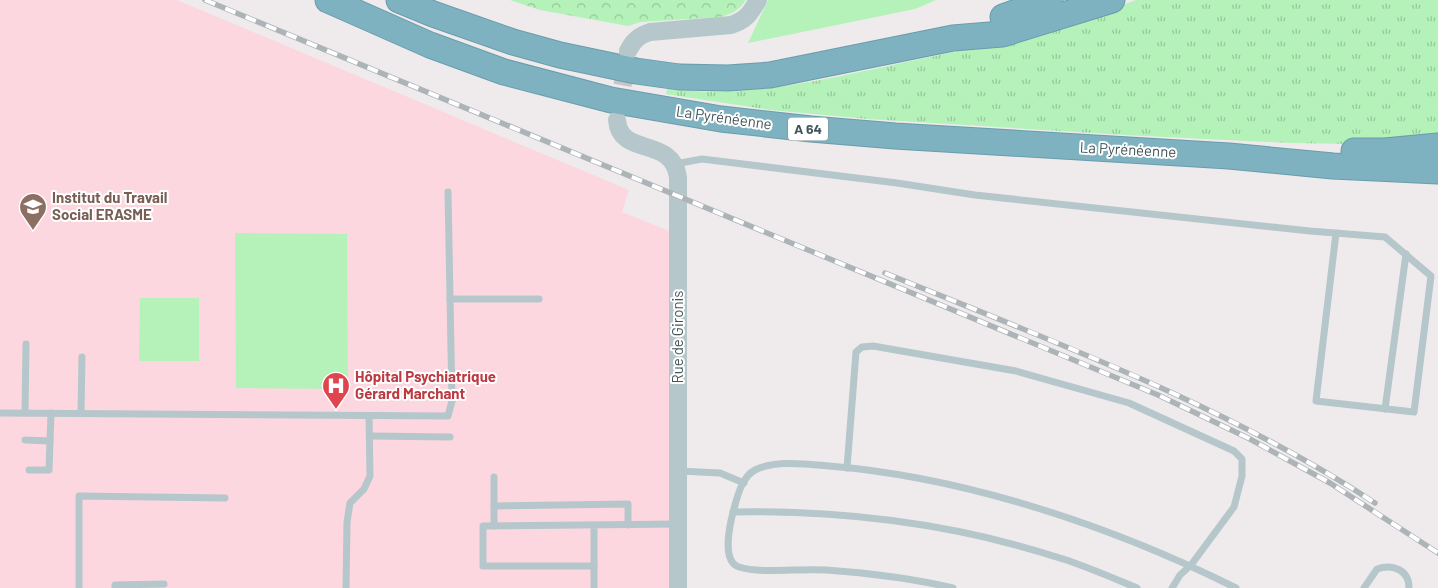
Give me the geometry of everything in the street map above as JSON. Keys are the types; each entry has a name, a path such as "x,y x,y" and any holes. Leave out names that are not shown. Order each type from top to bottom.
{"highway":[{"name":"La Pyrénéenne","path":"328,0 430,45 504,72 611,100 667,110 721,119 858,133 1229,156"},
{"path":"399,0 513,42 550,52 636,71 679,77 728,78 770,75 953,38 1002,34 1112,0"},
{"path":"953,38 1050,0"},
{"path":"1229,156 1385,151 1438,146"},
{"path":"1229,156 1333,166 1438,171"}],"street":[{"path":"628,51 632,43 642,35 650,32 731,25 743,21 752,11 758,0"},
{"path":"617,120 618,128 627,139 663,153 670,157 675,164"},
{"name":"Rue de Gironis","path":"675,164 678,177 678,588"}],"lane":[{"path":"675,164 702,159 897,183 976,195 1385,237 1431,276 1414,412 1316,401 1336,233"},
{"path":"0,413 448,416 452,401 448,192"},
{"path":"1385,409 1406,254"},
{"path":"450,299 538,299"},
{"path":"25,413 26,344"},
{"path":"847,468 856,352 862,347 873,346 1025,373 1129,403 1234,451 1242,459 1242,476 1234,507 1191,565 1180,575 1172,588"},
{"path":"81,413 82,357"},
{"path":"29,470 49,470 50,413"},
{"path":"346,588 347,522 350,503 364,489 370,476 370,416"},
{"path":"370,436 450,437"},
{"path":"25,440 50,441"},
{"path":"953,588 872,575 824,570 752,569 737,566 732,563 728,550 728,528 741,487 753,471 769,465 805,464 875,470 932,481 981,492 1080,522 1191,565 1236,588"},
{"path":"679,471 720,473 744,483"},
{"path":"494,477 494,526"},
{"path":"79,588 79,496 226,498"},
{"path":"494,506 628,504 628,524"},
{"path":"733,512 856,516 964,532 1063,559 1137,588"},
{"path":"594,566 483,566 483,526 679,524"},
{"path":"594,526 594,588"},
{"path":"1364,588 1377,570 1390,566 1401,571 1406,577 1409,588"},
{"path":"115,588 115,585 164,584"}],"shaded area":[{"name":"Hôpital Psychiatrique Gérard Marchant","path":"0,0 177,0 629,190 622,212 672,232 671,588 0,588"}],"green space":[{"path":"510,0 746,0 735,11 720,17 641,22 628,26 540,10"},
{"path":"768,0 936,0 915,9 748,43"},
{"path":"1136,0 1438,0 1438,135 1352,144 1125,135 868,119 770,110 666,94 667,89 711,92 738,91 802,83 844,75 1023,36 1080,20"},
{"path":"235,233 347,234 348,389 236,388"},
{"path":"140,298 199,298 199,361 139,361"}],"tunnel":[{"path":"618,112 627,59"}],"railway":[{"path":"205,0 1158,395 1248,438 1330,483 1438,553"},
{"path":"885,273 1136,376 1258,435 1317,467 1375,503"}],"place":[{"name":"Institut du Travail Social ERASME","path":"33,231"},
{"name":"Hôpital Psychiatrique Gérard Marchant","path":"336,410"}]}
